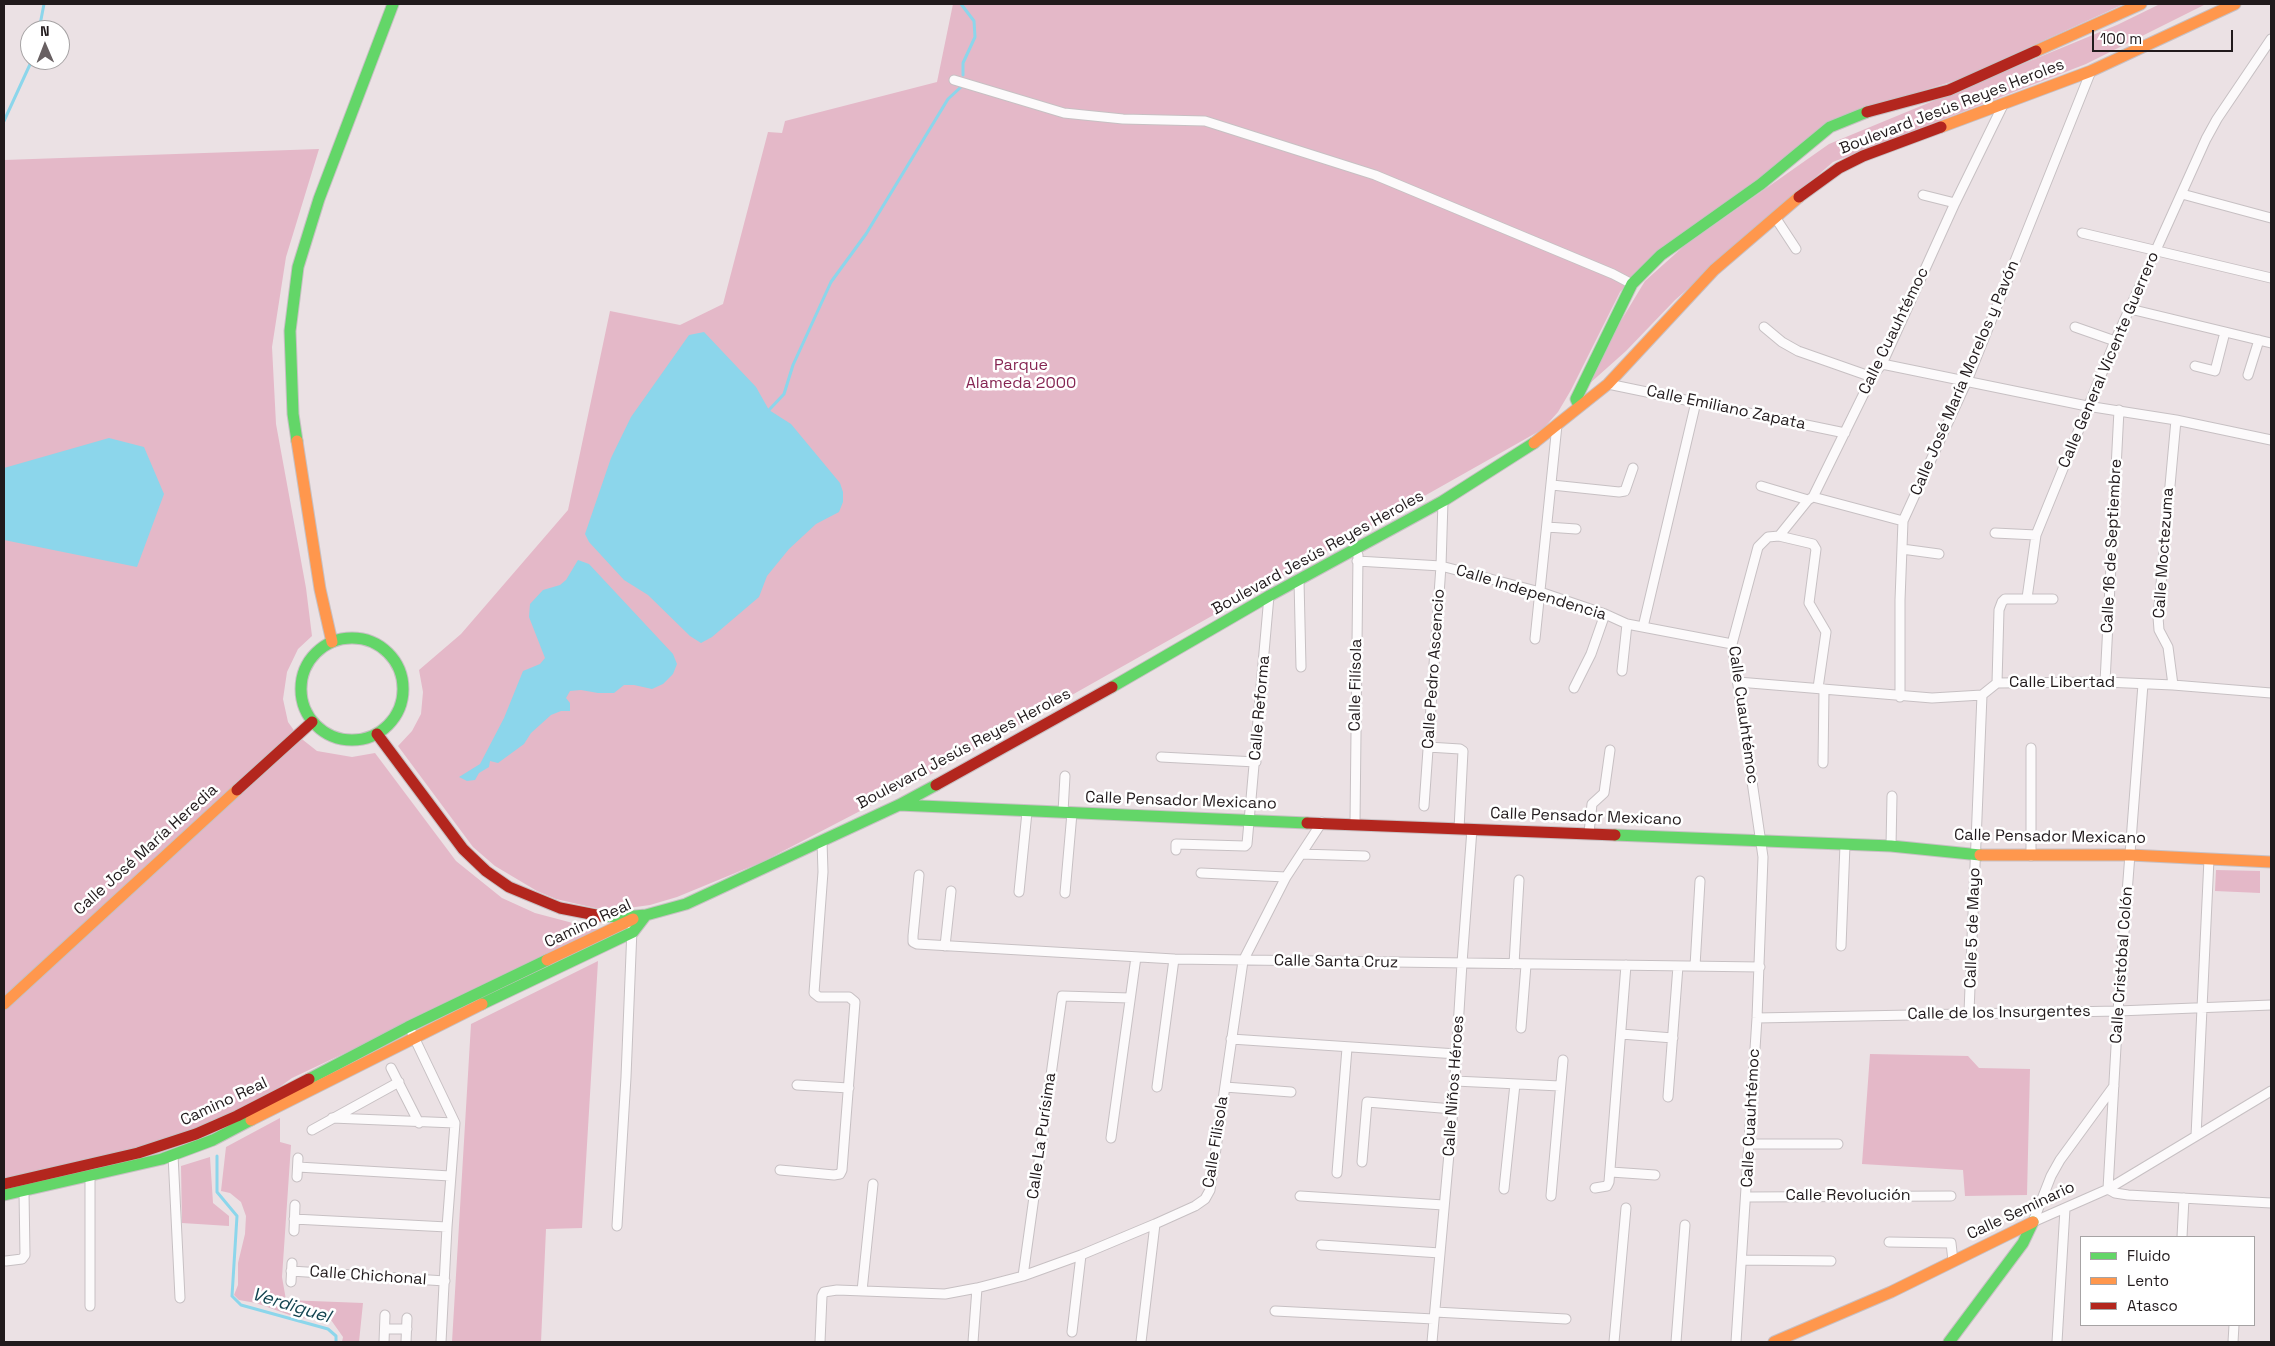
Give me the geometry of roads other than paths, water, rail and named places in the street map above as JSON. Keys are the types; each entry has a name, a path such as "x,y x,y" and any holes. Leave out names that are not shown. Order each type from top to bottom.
{"main road":[{"path":"332,642 320,589 293,414 290,331 298,267 319,199 393,4"},
{"name":"Boulevard Jesús Reyes Heroles","path":"1579,406 1576,399 1632,284 1661,255 1748,194 1808,143 1838,123 1861,114 1949,90 2141,4"},
{"name":"Boulevard Jesús Reyes Heroles","path":"377,734 463,849 486,871 509,887 560,908 603,916 646,915 686,904 898,804 1180,649 1269,596 1443,502 1523,450 1608,384 1714,270 1774,217 1815,184 1839,168 1863,156 2092,71 2235,4"},
{"path":"354,638 374,642 390,654 398,665 404,691 402,704 388,726 377,734 354,740 342,740 326,733 312,722 301,698 302,678 312,656 332,642 354,638"},
{"name":"Calle José María Heredia","path":"4,1004 158,859 312,722"},
{"name":"Calle Pensador Mexicano","path":"898,804 1027,812 1355,823 1891,846 1976,855 2130,855 2271,862"},
{"name":"Camino Real","path":"4,1195 90,1176 140,1158 237,1116 630,926 646,915"},
{"name":"Camino Real","path":"4,1184 140,1158 173,1155 239,1127 411,1032"},
{"path":"1949,1342 2018,1250 2033,1222"},
{"name":"Calle Seminario","path":"1774,1342 1792,1339 2033,1222"}],"street":[{"name":"Calle General Vicente Guerrero","path":"2027,598 2036,535 2115,340 2217,119 2271,40"},
{"name":"Calle José María Morelos y Pavón","path":"1900,697 1903,520 1967,381 2092,71"},
{"path":"954,80 1064,113 1123,118 1205,121 1375,176 1613,274 1632,284"},
{"name":"Calle Cuauhtémoc","path":"1736,1342 1760,968 1763,857 1732,644 1758,547 1768,538 1779,536 1810,498 1845,433 1872,377 1882,364 1955,203 2005,102"},
{"path":"2182,194 2271,218"},
{"path":"1923,195 1955,203"},
{"path":"1774,217 1796,249"},
{"path":"2082,234 2271,278"},
{"path":"2130,309 2271,343"},
{"path":"1764,327 1782,342 1798,351 1872,377"},
{"path":"2075,328 2115,340"},
{"path":"2195,366 2215,371 2225,332"},
{"path":"2248,375 2259,340"},
{"path":"1882,364 2087,406 2176,420 2271,440"},
{"name":"Calle Emiliano Zapata","path":"1608,384 1845,433"},
{"path":"1643,627 1696,402"},
{"name":"Calle 16 de Septiembre","path":"2105,682 2119,410"},
{"name":"Calle Moctezuma","path":"2173,685 2168,647 2159,630 2158,617 2176,420"},
{"path":"1535,639 1557,424"},
{"path":"1552,485 1625,491 1634,468"},
{"path":"1761,486 1903,520"},
{"name":"Calle Pedro Ascencio","path":"1424,806 1442,566 1443,502"},
{"path":"1547,527 1576,529"},
{"path":"1995,534 2036,535"},
{"path":"1779,536 1813,544 1816,549 1809,603 1826,632 1821,688 1823,763"},
{"name":"Calle Filísola","path":"1355,823 1358,547"},
{"path":"1902,549 1939,554"},
{"name":"Calle Independencia","path":"1357,561 1442,566 1540,592 1605,614 1628,624 1732,644"},
{"path":"1299,580 1301,667"},
{"name":"Calle Reforma","path":"1176,847 1245,846 1247,844 1256,762 1269,596"},
{"path":"1997,683 1999,610 2002,602 2005,599 2053,599"},
{"path":"1574,688 1591,654 1605,614"},
{"path":"1622,671 1628,624"},
{"path":"1738,682 1821,688 1900,697 1932,698 1982,694"},
{"name":"Calle Libertad","path":"1982,694 1997,683 2105,682 2271,692"},
{"name":"Calle Cristóbal Colón","path":"2108,1189 2118,1011 2143,684"},
{"name":"Calle 5 de Mayo","path":"1970,1012 1982,694"},
{"path":"1428,747 1460,749 1463,751 1460,829"},
{"path":"2031,856 2032,748"},
{"path":"1589,833 1592,804 1604,792 1610,750"},
{"path":"1161,757 1256,762"},
{"path":"1065,776 1068,812 1065,893"},
{"path":"1891,846 1892,796"},
{"path":"1019,892 1027,812"},
{"name":"Calle Filisola","path":"820,1342 822,1296 824,1292 862,1291 945,1294 977,1288 1023,1276 1081,1255 1195,1206 1208,1195 1243,960 1286,877 1322,822"},
{"name":"Calle Niños Héroes","path":"1432,1342 1453,1109 1472,829"},
{"path":"780,1170 840,1174 842,1170 854,1000 849,998 818,997 815,996 813,989 823,872 822,841"},
{"path":"1841,946 1845,844"},
{"path":"1301,854 1365,856"},
{"path":"2196,1136 2209,859"},
{"path":"1201,873 1286,877"},
{"name":"Calle Santa Cruz","path":"919,875 913,942 917,944 1174,959 1760,968"},
{"path":"1514,964 1519,880"},
{"path":"1695,966 1700,881"},
{"path":"946,946 951,891"},
{"path":"617,1226 630,926"},
{"path":"1111,1138 1136,957"},
{"path":"1157,1088 1174,959"},
{"path":"1521,1028 1526,964"},
{"path":"1595,1188 1608,1186 1610,1172 1626,965"},
{"path":"1668,1097 1678,966"},
{"name":"Calle La Purísima","path":"1023,1276 1062,996 1130,998"},
{"name":"Calle de los Insurgentes","path":"1757,1018 1970,1012 2118,1011 2271,1004"},
{"path":"411,1032 455,1123 450,1176 441,1342"},
{"path":"1621,1034 1673,1038"},
{"path":"1231,1039 1457,1054"},
{"path":"1337,1173 1347,1048"},
{"path":"1551,1196 1563,1060"},
{"path":"391,1068 419,1123"},
{"path":"1455,1081 1560,1086"},
{"path":"312,1130 399,1082"},
{"path":"1504,1189 1515,1084"},
{"path":"798,1085 849,1088"},
{"path":"2033,1222 2050,1176 2115,1086"},
{"path":"1225,1087 1290,1092"},
{"name":"Calle Seminario","path":"2033,1222 2108,1189 2271,1091"},
{"path":"1362,1162 1367,1102 1453,1109"},
{"path":"332,1118 455,1123"},
{"path":"1749,1144 1838,1144"},
{"path":"173,1155 180,1298"},
{"path":"297,1178 298,1163 450,1176"},
{"path":"1610,1172 1655,1175"},
{"path":"90,1176 90,1306"},
{"path":"862,1291 873,1184"},
{"path":"2108,1189 2120,1194 2271,1203"},
{"path":"6,1261 22,1259 25,1255 24,1192"},
{"path":"1300,1196 1444,1205"},
{"name":"Calle Revolución","path":"1746,1197 1951,1196"},
{"path":"2182,1236 2184,1198"},
{"path":"294,1231 295,1205"},
{"path":"1614,1342 1626,1208"},
{"path":"2057,1342 2065,1209"},
{"path":"294,1219 447,1227"},
{"path":"1141,1342 1156,1224"},
{"path":"1676,1342 1685,1225"},
{"path":"1889,1242 1951,1243 1953,1261"},
{"path":"1321,1245 1440,1253"},
{"path":"1072,1332 1081,1255"},
{"path":"1742,1260 1831,1261"},
{"name":"Calle Chichonal","path":"291,1282 291,1267 445,1281"},
{"path":"973,1342 977,1288"},
{"path":"1275,1311 1566,1319"},
{"path":"384,1342 386,1315"},
{"path":"406,1342 407,1318"},
{"path":"2233,1342 2234,1326"},
{"path":"385,1329 407,1329"}],"water":[{"path":"704,332 756,387 769,410 791,424 840,483 843,492 843,502 839,512 816,524 789,549 767,576 759,597 712,637 701,643 690,636 648,595 624,580 589,542 585,534 611,458 631,417 689,335"},
{"path":"109,438 144,447 164,494 137,567 4,540 4,468"},
{"path":"578,560 589,564 673,654 677,664 673,674 663,684 652,689 624,685 614,693 570,691 566,698 570,703 570,711 561,711 551,715 531,733 524,744 498,763 490,761 489,767 479,773 475,780 467,781 459,777 480,764 504,718 523,671 540,664 545,658 529,617 530,604 543,590 560,585 566,580"}],"waterway":[{"path":"41,20 44,4"},
{"path":"961,4 974,21 975,37 963,63 963,75"},
{"path":"4,121 27,70"},
{"path":"769,410 784,394 793,365 831,282 866,234 948,99 961,87"},
{"name":"Verdiguel","path":"217,1156 217,1192 237,1216 232,1296 241,1305 328,1329 336,1336 336,1342"}],"park label":[{"name":"Parque Alameda 2000","path":"1021,375"}]}
